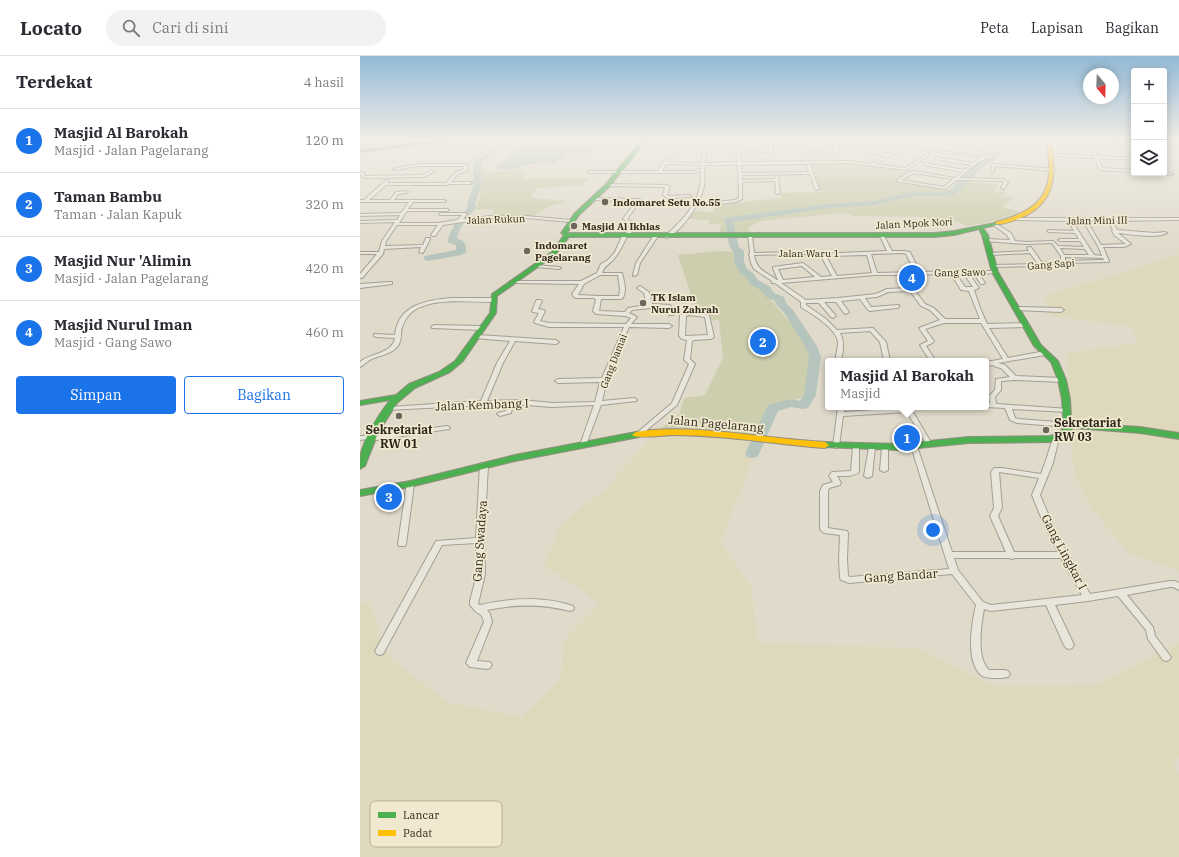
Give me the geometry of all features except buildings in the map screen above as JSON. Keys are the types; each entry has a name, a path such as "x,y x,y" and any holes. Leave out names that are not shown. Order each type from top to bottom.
{"main road":[{"path":"360,404 396,397 418,382 448,370 457,364 493,312 492,300 494,295 554,254 567,235 564,233 571,221 608,185 615,176"},
{"name":"Jalan Mpok Nori","path":"567,235 727,237 940,235 1016,219 1030,212 1041,203 1051,184 1052,176"},
{"path":"980,227 986,240 994,269 1038,346 1054,361 1062,380 1067,417 1070,425"},
{"path":"360,466 370,438 396,397"},
{"path":"1056,438 1070,425 1140,430 1179,436"},
{"name":"Jalan Pagelarang","path":"360,493 410,484 484,465 640,433 674,431 836,446 872,447 914,446 968,440 1056,438"}],"street":[{"path":"364,176 410,176"},
{"path":"448,183 452,176"},
{"path":"667,237 682,222 700,198 702,176"},
{"path":"718,203 740,200 740,176"},
{"path":"776,176 778,192"},
{"path":"813,176 817,189"},
{"path":"906,176 898,181 944,188 960,176"},
{"path":"941,176 973,180 1003,180 1006,182 1003,188"},
{"path":"385,184 387,177"},
{"path":"740,181 777,180"},
{"path":"362,201 385,184 470,183"},
{"path":"608,185 666,186 668,187 665,195 667,197 689,196"},
{"path":"391,201 396,193 406,192"},
{"path":"594,199 639,200 625,219 632,224 617,252 609,262 603,265 599,274"},
{"path":"362,201 444,201"},
{"path":"360,277 381,250 384,241 411,202"},
{"path":"360,215 447,210"},
{"path":"1141,213 1147,220"},
{"path":"433,214 465,214 460,220"},
{"path":"1124,214 1129,220"},
{"path":"1163,214 1169,219"},
{"name":"Jalan Rukun","path":"360,222 441,224 468,219 526,217 571,221"},
{"name":"Jalan Mini III","path":"1016,219 1069,221 1179,219"},
{"path":"1082,221 1100,246 1124,246 1129,244 1118,236 1110,220"},
{"path":"1032,222 1069,221 1092,256"},
{"path":"433,235 441,224"},
{"path":"995,224 1009,234 1013,242"},
{"path":"1049,230 1076,232"},
{"path":"1114,230 1155,234 1165,233"},
{"path":"635,275 638,263 656,236"},
{"path":"750,236 753,263 756,268 804,302 861,298 877,295 887,291 910,289"},
{"path":"882,236 890,252"},
{"path":"421,252 428,239"},
{"path":"986,240 1026,243 1053,242 1063,256 1063,262"},
{"path":"1060,240 1082,240"},
{"path":"1026,243 1041,265"},
{"path":"360,253 424,246"},
{"name":"Gang Sapi","path":"994,269 1063,262 1103,262 1108,260 1100,246"},
{"path":"1059,247 1087,248"},
{"name":"Jalan Waru 1","path":"752,254 800,253 824,255 907,252 918,273"},
{"path":"990,254 1031,252"},
{"path":"868,254 875,274"},
{"path":"824,255 835,277"},
{"path":"1065,256 1103,257"},
{"path":"781,280 775,268 804,264 819,278"},
{"path":"536,266 560,268"},
{"name":"Gang Sawo","path":"774,282 781,280 875,274 975,272 994,269"},
{"path":"952,272 963,289 973,288"},
{"path":"965,272 973,288 974,302 994,343 1006,360"},
{"path":"975,272 983,283"},
{"path":"599,274 620,274 623,288 621,297 598,298 575,296 574,294 582,283 599,274"},
{"path":"900,274 923,304 932,309 944,321"},
{"path":"511,282 582,283"},
{"path":"360,286 390,283"},
{"path":"640,288 646,292 650,306"},
{"name":"Gang Damai","path":"583,445 598,404 604,380 627,326 634,317 626,314 597,312 600,301 598,298"},
{"path":"861,298 870,309 897,306"},
{"path":"360,364 368,357 392,348 398,340 397,337 400,325 403,320 413,309 421,305 439,301 492,300"},
{"path":"838,300 846,312"},
{"path":"539,301 535,311 542,312 537,321 555,326 669,326"},
{"path":"820,301 833,316"},
{"path":"804,302 802,304 803,306 836,332 840,341 838,358"},
{"path":"626,314 630,308 650,306 668,306 671,314"},
{"path":"1017,309 1062,310"},
{"path":"688,314 707,316 711,337 692,338 682,336 683,315 688,314"},
{"path":"931,358 923,345 931,341 922,328 944,321 1027,325"},
{"path":"434,327 482,328"},
{"path":"836,332 871,329 883,342 886,358"},
{"path":"376,335 397,337"},
{"path":"477,337 556,342"},
{"path":"640,433 677,400 692,364 687,360 689,341 692,338"},
{"path":"483,403 500,363 513,340"},
{"path":"989,363 1045,353"},
{"path":"994,362 998,366 1003,366 1014,378"},
{"path":"1062,380 1014,378 998,380 999,387 997,393 992,396 990,405 1067,410"},
{"path":"558,380 604,380"},
{"name":"Jalan Kembang I","path":"389,409 510,402 552,405 598,404 634,400"},
{"path":"500,414 509,412 510,402"},
{"path":"1008,406 1012,420 1070,425"},
{"path":"836,446 841,410"},
{"path":"909,410 929,444"},
{"path":"360,438 447,428"},
{"name":"Gang Lingkar I","path":"1056,438 1044,477 1036,495 1049,529 1088,598"},
{"name":"Gang Bandar","path":"856,446 855,472 849,474 835,474 833,476 837,484 828,487 824,492 824,529 827,531 844,533 842,575 847,579 954,571"},
{"path":"914,446 954,571 980,604 991,608 1121,594 1170,584 1179,586"},
{"path":"868,476 872,447"},
{"path":"884,470 885,447"},
{"name":"Gang Swadaya","path":"484,465 480,540 481,574 474,605 486,614 488,622 471,663 486,665"},
{"path":"1012,556 994,516 998,508 995,472 997,470 1002,470 1044,477"},
{"path":"402,544 410,484"},
{"path":"380,651 439,543 480,540"},
{"path":"948,555 1064,555"},
{"path":"1121,594 1150,629 1151,637 1166,657"},
{"path":"478,609 510,602 552,602 570,608"},
{"path":"1049,602 1069,645"},
{"path":"980,604 976,635 976,651 981,667 984,672 987,673 1005,674"}],"shaded area":[{"path":"1179,255 1179,571 1130,554 1092,509 1074,473 1066,353 1138,343 1132,326 1051,316 1045,296"},
{"path":"657,432 760,440 720,543 751,586 758,643 917,648 995,686 1096,685 1179,643 1179,757 1173,767 1179,774 1179,857 360,857 360,602 369,603 388,657 449,703 521,717 561,678 563,642 599,604 582,590 544,566 560,525 604,490"}],"green space":[{"path":"482,176 523,176 522,179 589,178 581,186 536,188 531,198 570,201 550,206 534,216 491,216 495,209 475,210 481,193"},
{"path":"816,176 901,176 896,180 952,190 963,182 998,184 992,196 997,191 1006,192 1001,197 1015,197 1002,207 1021,212 1000,220 967,226 951,219 925,223 920,217 853,216 838,213 761,221 749,227 749,235 719,235 721,224 708,224 710,220 688,219 693,211 713,212 716,205 781,198 781,193 821,192"},
{"path":"721,251 735,252 736,260 794,327 816,362 806,397 774,404 760,439 659,430 680,413 684,398 705,395 723,358 719,320 712,320 710,316 696,310 678,255"}],"waterway":[{"path":"428,258 461,252 461,244 459,242 452,241 453,236 457,227 472,207 471,204 478,182 478,176"},
{"path":"752,454 773,408 791,403 803,405 810,395 815,357 811,346 789,312 781,304 780,299 770,295 766,289 754,282 750,275 743,271 739,262 739,251 735,248 731,226 728,220 828,206 875,203 912,194 947,194 953,192 969,176"}],"traffic: fast":[{"path":"567,235 564,233 577,214 608,185 615,176"},
{"path":"567,235 935,235 954,233 998,223"},
{"path":"980,227 985,235 995,272 1038,346 1054,361 1062,380 1066,399 1067,417 1071,425"},
{"path":"360,466 374,433 386,411 394,401 412,386 442,373 458,363 493,313 494,295 554,253 567,235"},
{"path":"360,403 396,397"},
{"path":"1071,425 1140,430 1179,436"},
{"path":"825,445 898,447 969,440 1051,439 1060,436 1071,425"},
{"path":"360,493 410,484 515,458 636,435"}],"traffic: slow":[{"path":"998,223 1028,212 1039,204 1046,195 1051,176"},
{"path":"636,435 659,432 697,433 825,445"}],"place":[{"name":"Indomaret Setu No.55","path":"605,202"},
{"name":"Masjid Al Ikhlas","path":"574,226"},
{"name":"Indomaret Pagelarang","path":"527,251"},
{"name":"Masjid Nurul Iman","path":"912,278"},
{"name":"TK Islam Nurul Zahrah","path":"643,303"},
{"name":"Taman Bambu","path":"763,342"},
{"name":"Sekretariat RW 01","path":"399,416"},
{"name":"Sekretariat RW 03","path":"1046,430"},
{"name":"Masjid Al Barokah","path":"907,438"},
{"name":"Masjid Nur 'Alimin","path":"389,497"}]}
